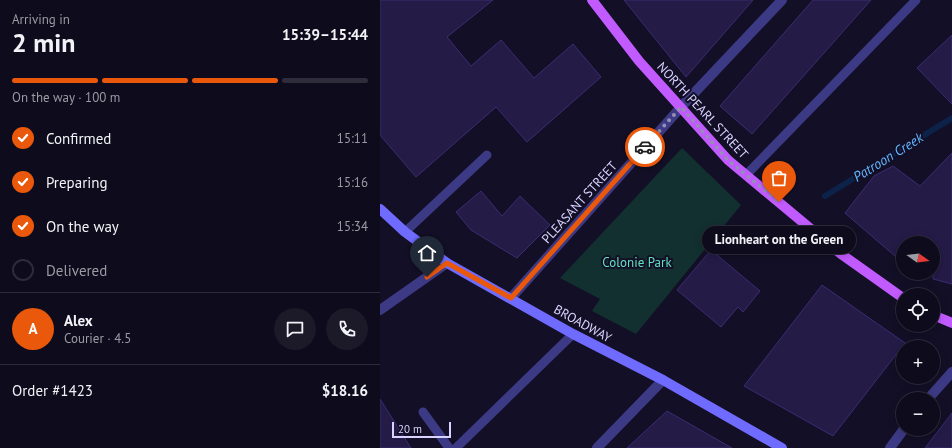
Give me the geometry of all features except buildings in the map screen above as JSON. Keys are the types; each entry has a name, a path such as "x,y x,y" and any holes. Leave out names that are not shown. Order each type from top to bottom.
{"main road":[{"name":"NORTH PEARL STREET","path":"592,0 639,61 728,160 841,254 896,293"},
{"path":"940,318 952,323"}],"street":[{"name":"PLEASANT STREET","path":"511,298 681,107 782,0"},
{"name":"BROADWAY","path":"380,209 405,232 447,263 574,334 663,380 782,448"},
{"path":"380,310 447,263"},
{"path":"934,392 952,372"},
{"path":"597,448 663,380"},
{"path":"890,448 899,436"}],"lane":[{"path":"746,175 916,0"},
{"path":"405,232 487,155"},
{"path":"456,448 574,334"},
{"path":"423,412 449,448"}],"green space":[{"name":"Colonie Park","path":"682,148 741,205 636,334 592,311 600,299 560,278"}],"waterway":[{"name":"Patroon Creek","path":"825,196 952,118"}],"way so far":[{"path":"645,147 681,107 728,160 779,202"}],"place":[{"name":"Lionheart on the Green","path":"779,202"}],"route":[{"path":"427,277 447,263 511,298 645,147"}]}
